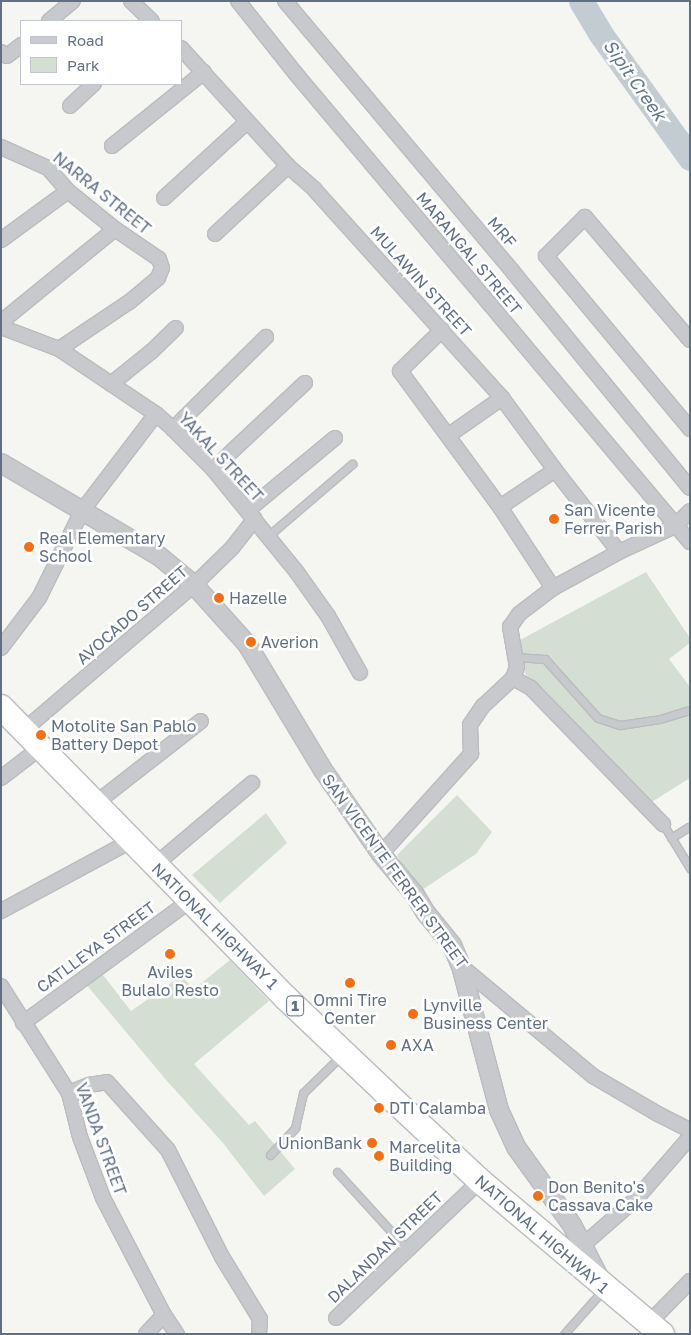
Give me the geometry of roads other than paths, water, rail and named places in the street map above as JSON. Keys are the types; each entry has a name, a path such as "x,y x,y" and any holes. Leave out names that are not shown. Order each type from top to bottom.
{"highway":[{"name":"NATIONAL HIGHWAY 1","path":"1,707 286,998 344,1053 480,1181 605,1288 656,1328"}],"street":[{"path":"50,20 73,1"},
{"path":"131,1 151,20"},
{"name":"MARANGAL STREET","path":"238,1 302,82 690,542"},
{"name":"MRF","path":"285,1 513,272 690,488"},
{"path":"1,52 7,56 20,46"},
{"name":"MULAWIN STREET","path":"182,49 288,166 314,189 502,398 619,552"},
{"path":"112,146 204,72"},
{"path":"70,106 93,85"},
{"path":"164,198 248,122"},
{"name":"NARRA STREET","path":"3,151 48,168 68,191 115,229 159,259 162,268 158,278 129,302 59,349"},
{"path":"215,234 288,166"},
{"path":"1,240 68,191"},
{"path":"690,340 585,216 546,256 690,429"},
{"path":"1,322 115,229"},
{"name":"YAKAL STREET","path":"1,327 59,349 156,414 173,429 213,469 268,536 328,616 360,673"},
{"path":"111,384 152,351 176,328"},
{"path":"442,330 400,371 449,435 500,507 552,588"},
{"path":"173,429 266,337"},
{"path":"213,469 305,383"},
{"path":"449,435 502,398"},
{"path":"1,648 39,598 82,511 156,414"},
{"name":"AVOCADO STREET","path":"24,730 194,586 232,548 251,515 335,438"},
{"name":"SAN VICENTE FERRER STREET","path":"1,463 158,556 194,586 247,644 323,770 381,854 415,895 426,913 452,946 461,966 594,1076 658,1114 690,1130"},
{"path":"500,507 555,470"},
{"path":"381,854 472,754 470,725 483,706 513,678 517,667 510,627 519,614 552,588 619,552 675,526 690,511"},
{"path":"513,678 531,688 663,824"},
{"path":"96,803 201,721"},
{"path":"1,778 40,748"},
{"path":"156,865 252,783"},
{"path":"1,911 131,841"},
{"name":"CATLLEYA STREET","path":"23,1023 190,900"},
{"path":"461,966 499,1110 516,1147 572,1225 605,1288"},
{"name":"VANDA STREET","path":"1,986 68,1093 80,1136 103,1198 164,1314 177,1334"},
{"path":"68,1093 88,1085 107,1082 168,1150 222,1257 260,1319 259,1334"},
{"path":"583,1245 637,1198 690,1138"},
{"name":"DALANDAN STREET","path":"336,1318 480,1181"},
{"path":"656,1328 690,1281"},
{"path":"146,1334 164,1314"}],"lane":[{"path":"268,536 352,464"},
{"path":"515,657 545,659 598,718 620,726 660,719 690,710"},
{"path":"663,824 690,868"},
{"path":"671,838 690,826"},
{"path":"270,1155 295,1128 303,1093 344,1053"},
{"path":"337,1172 408,1250"},
{"path":"564,1334 605,1288"}],"waterway":[{"name":"Sipit Creek","path":"581,1 600,33 690,158"}],"place":[{"name":"San Vicente Ferrer Parish","path":"554,519"},
{"name":"Real Elementary School","path":"29,547"},
{"name":"Hazelle","path":"219,598"},
{"name":"Averion","path":"251,642"},
{"name":"Motolite San Pablo Battery Depot","path":"41,735"},
{"name":"Aviles Bulalo Resto","path":"170,954"},
{"name":"Omni Tire Center","path":"350,983"},
{"name":"Lynville Business Center","path":"413,1014"},
{"name":"AXA","path":"391,1045"},
{"name":"DTI Calamba","path":"379,1108"},
{"name":"UnionBank","path":"372,1143"},
{"name":"Marcelita Building","path":"379,1156"},
{"name":"Don Benito's Cassava Cake","path":"538,1196"}]}
